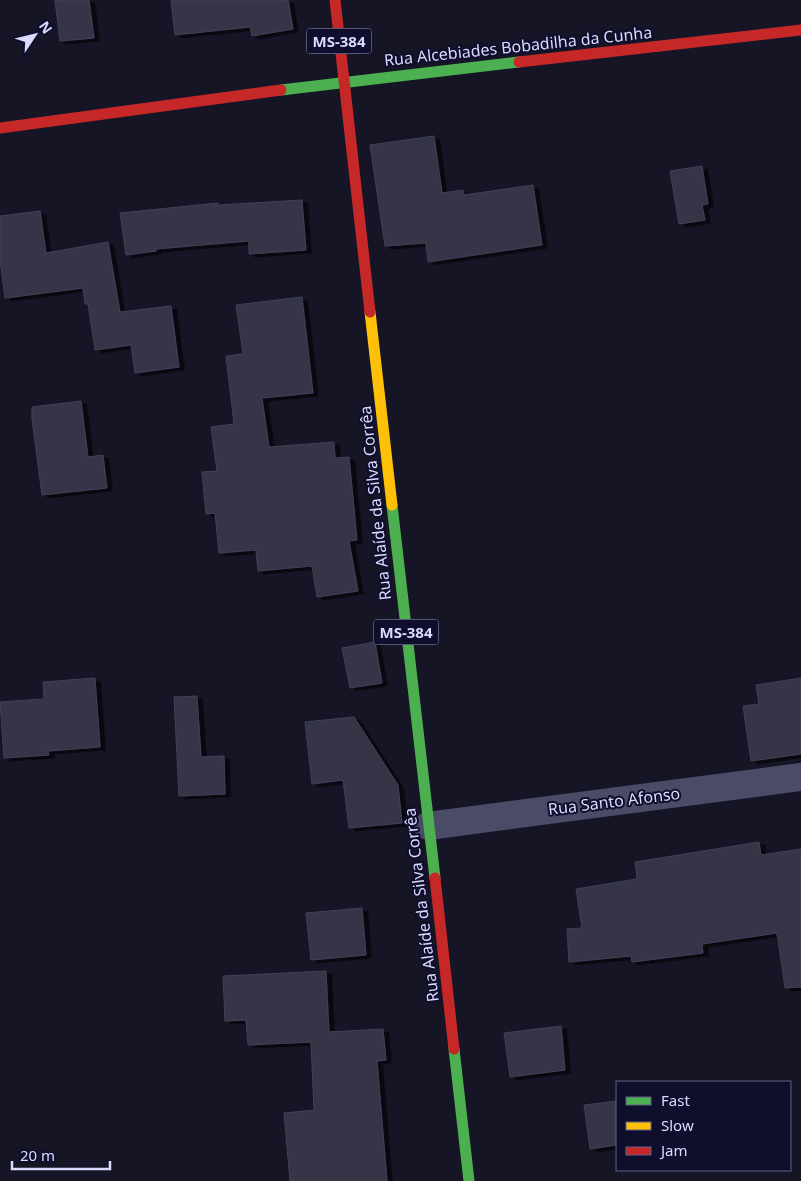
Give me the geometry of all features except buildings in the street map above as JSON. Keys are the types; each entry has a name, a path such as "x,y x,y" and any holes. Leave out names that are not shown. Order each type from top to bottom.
{"main road":[{"name":"Rua Alaíde da Silva Corrêa","path":"334,0 469,1181"},
{"name":"Rua Alcebiades Bobadilha da Cunha","path":"0,128 344,82 801,30"}],"street":[{"name":"Rua Santo Afonso","path":"428,826 801,777"}],"traffic: fast":[{"path":"281,90 519,62"},
{"path":"392,505 435,878"},
{"path":"454,1049 469,1181"}],"traffic: slow":[{"path":"370,312 392,505"}],"traffic: jam":[{"path":"335,0 370,312"},
{"path":"519,62 801,30"},
{"path":"0,128 281,90"},
{"path":"435,878 454,1049"}]}
